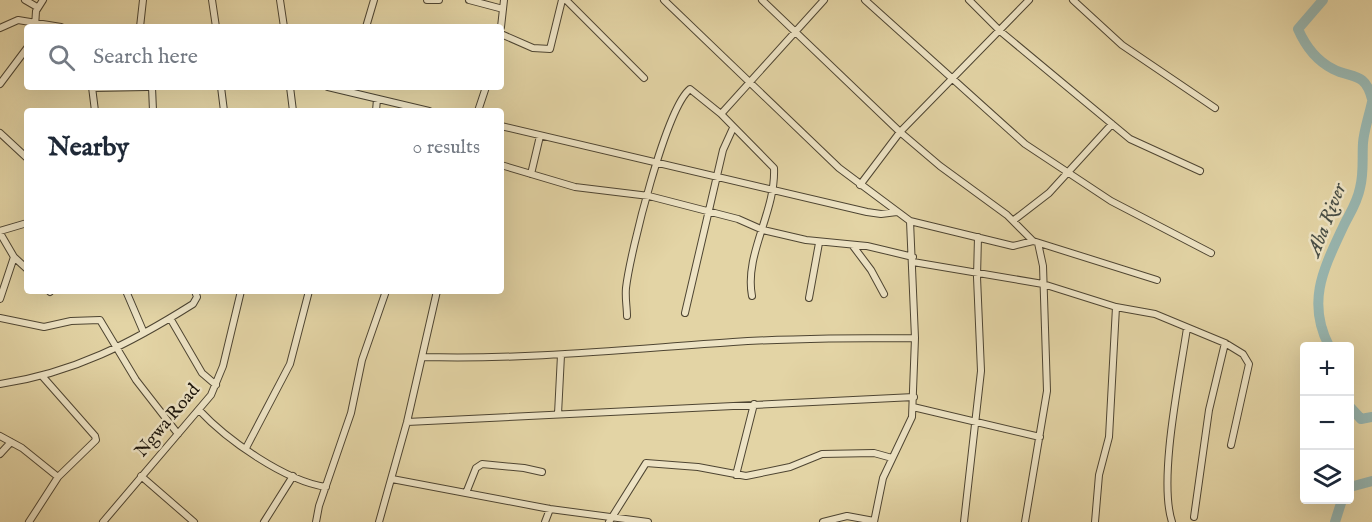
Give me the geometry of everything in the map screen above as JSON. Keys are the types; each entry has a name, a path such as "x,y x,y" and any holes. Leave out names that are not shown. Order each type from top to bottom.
{"street":[{"path":"25,0 37,7"},
{"path":"0,28 16,20 35,24 37,7 43,0"},
{"path":"140,24 143,0"},
{"path":"212,0 216,24"},
{"path":"280,0 284,24"},
{"path":"367,24 374,0"},
{"path":"427,0 439,0"},
{"path":"469,0 503,9"},
{"path":"501,24 504,0"},
{"path":"504,35 533,48 550,49 564,0 644,78"},
{"path":"664,0 750,84 860,185 910,221 1013,246 1036,242 1157,280"},
{"path":"762,0 900,132 940,166 1014,220 1036,242 1043,266 1048,370 1041,437 1025,522"},
{"path":"721,114 824,0"},
{"path":"865,0 1005,129 1111,201 1211,253"},
{"path":"969,0 1000,31 1139,144 1200,171"},
{"path":"860,185 900,132 1029,0"},
{"path":"1073,0 1122,45 1215,108"},
{"path":"0,84 24,53"},
{"path":"92,90 95,108"},
{"path":"152,90 153,108"},
{"path":"221,90 224,108"},
{"path":"290,90 293,108"},
{"path":"353,90 377,99 416,108"},
{"path":"479,108 485,90"},
{"path":"627,316 627,281 649,196 672,119 688,90 696,91 774,168 774,189 749,279 752,296"},
{"path":"376,108 377,99"},
{"path":"1014,220 1044,197 1112,124"},
{"path":"504,127 658,165 711,177 718,176 867,212 881,214 898,212"},
{"path":"685,313 723,150 733,128"},
{"path":"0,133 24,155"},
{"path":"531,174 540,136"},
{"path":"504,166 584,189 649,196 738,219 764,230 819,243 879,248 913,260 1043,284 1116,307 1155,314 1225,343 1243,354 1249,364 1231,445"},
{"path":"823,522 847,516 874,522 880,487 912,417 915,338 910,221"},
{"path":"24,224 0,232 14,257 24,266"},
{"path":"964,522 981,361 977,272 978,237"},
{"path":"809,298 819,243"},
{"path":"853,246 871,270 884,294"},
{"path":"0,299 14,257"},
{"path":"127,294 144,333"},
{"path":"0,384 43,377 118,348 196,301 195,294"},
{"name":"Ngwa Road","path":"105,521 199,410 216,385 240,294"},
{"path":"246,448 290,364 308,294"},
{"path":"316,522 351,413 362,360 385,294"},
{"path":"379,522 407,422 436,294"},
{"path":"1095,522 1097,487 1109,437 1116,307"},
{"path":"0,318 44,327 97,319 104,324 136,380 178,434"},
{"path":"170,318 202,373 216,385"},
{"path":"1172,522 1169,509 1169,464 1187,328"},
{"path":"422,357 561,355 735,342 915,338"},
{"path":"1194,517 1209,410 1225,343"},
{"path":"558,414 561,355"},
{"path":"29,522 58,477 96,440 96,436 43,377"},
{"path":"407,422 914,397"},
{"path":"736,475 754,404"},
{"path":"913,407 1041,437"},
{"path":"199,410 222,432 246,448 293,476 326,487"},
{"path":"0,436 58,477"},
{"path":"0,454 11,442"},
{"path":"611,519 646,463 698,467 736,475 754,475 790,467 822,454 874,453 892,458"},
{"path":"466,493 476,468 482,464 542,472"},
{"path":"264,522 281,499 293,476"},
{"path":"141,477 194,522"},
{"path":"392,479 611,519 648,522"},
{"path":"545,522 550,508"}],"waterway":[{"name":"Aba River","path":"1323,0 1298,29 1308,47 1322,62 1362,80 1372,99"},
{"name":"Aba River","path":"1327,342 1319,314 1320,285 1324,270 1359,193 1364,138 1372,102"},
{"name":"Aba River","path":"1354,411 1361,419 1372,417"},
{"name":"Aba River","path":"1354,486 1372,481"},
{"name":"Aba River","path":"1335,522 1341,504"}]}
